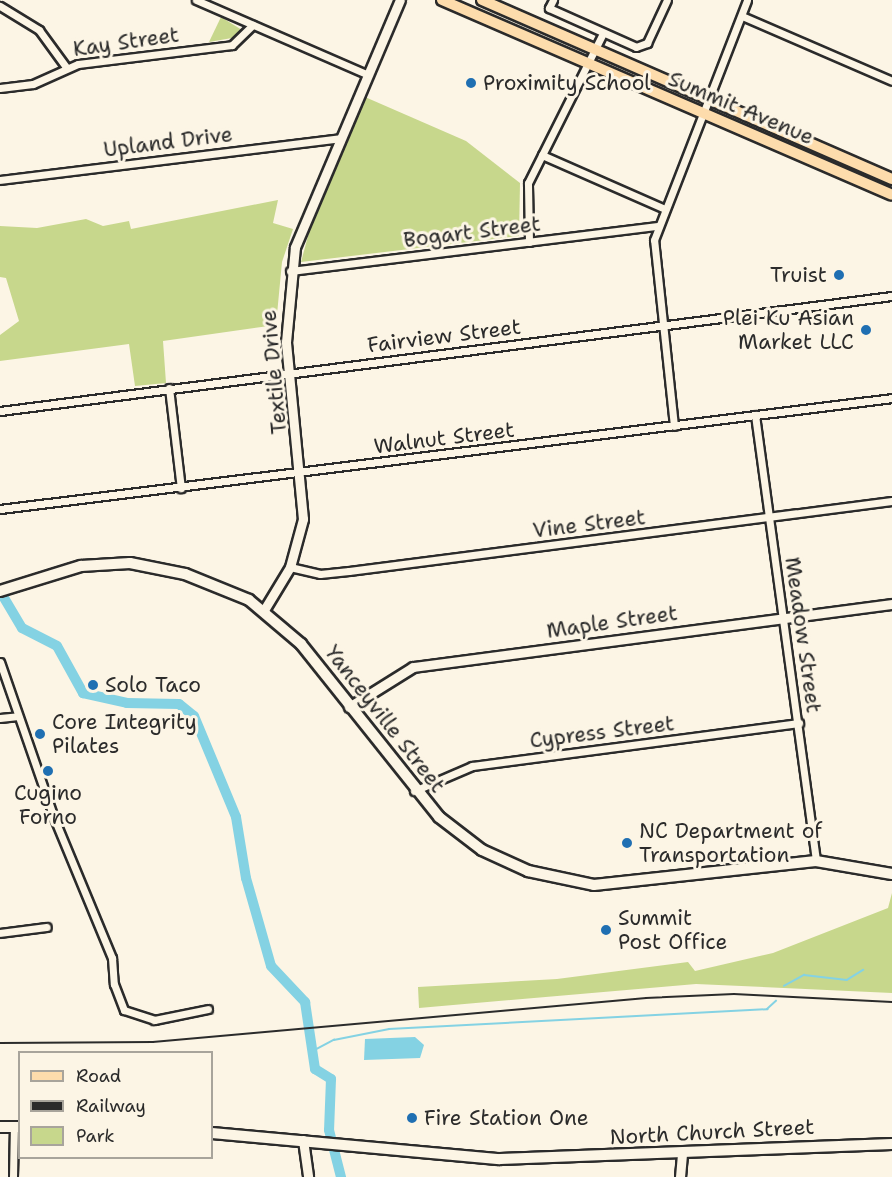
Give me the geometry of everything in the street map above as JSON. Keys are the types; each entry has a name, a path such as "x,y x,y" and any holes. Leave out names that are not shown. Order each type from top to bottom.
{"main road":[{"name":"Summit Avenue","path":"442,0 892,195"},
{"name":"Summit Avenue","path":"482,0 892,179"},
{"name":"Yanceyville Street","path":"0,591 16,584 81,566 147,565 201,579 264,610 301,644 414,791 482,850 569,882 614,884 816,861 892,874"},
{"path":"0,1127 17,1127"},
{"name":"North Church Street","path":"213,1133 500,1159 682,1154 892,1144"}],"street":[{"path":"196,0 366,74"},
{"name":"Textile Drive","path":"264,610 290,567 303,519 302,473 289,372 285,311 290,271 340,138 400,0"},
{"path":"553,0 549,8 636,47 644,45 667,0"},
{"path":"674,426 654,260 658,226 707,115 747,0"},
{"path":"0,6 39,30 66,67"},
{"path":"742,16 892,81"},
{"name":"Kay Street","path":"0,88 33,84 66,67 232,45 253,26"},
{"path":"529,242 526,193 542,155 603,33"},
{"name":"Upland Drive","path":"0,180 340,138"},
{"path":"542,155 665,209"},
{"name":"Bogart Street","path":"290,271 658,226"},
{"name":"Fairview Street","path":"0,411 892,296"},
{"path":"169,388 181,488"},
{"name":"Walnut Street","path":"0,509 892,398"},
{"name":"Meadow Street","path":"755,415 799,723 816,861"},
{"name":"Vine Street","path":"290,567 320,574 349,571 892,501"},
{"name":"Maple Street","path":"349,707 413,667 892,604"},
{"path":"0,662 18,716 106,940 124,1010 154,1020 208,1009"},
{"path":"0,718 18,716"},
{"name":"Cypress Street","path":"414,791 446,772 472,766 799,723"},
{"path":"0,933 47,927"},
{"path":"13,1177 17,1127"},
{"path":"303,1140 308,1177"},
{"path":"680,1177 682,1154"}],"green space":[{"path":"221,17 242,30 232,38 209,42"},
{"path":"365,97 466,141 520,183 519,236 301,262 311,225"},
{"path":"278,200 273,223 293,229 282,262 276,325 163,341 166,383 135,386 129,344 0,361 0,335 19,321 6,278 0,277 0,226 37,228 86,219 103,226 129,221 131,229"},
{"path":"892,893 892,993 696,984 419,1008 418,987 557,979 688,962 695,971 773,953 888,908"}],"water":[{"path":"415,1037 424,1045 420,1058 364,1060 365,1039"}],"waterway":[{"path":"0,591 22,628 57,646 83,693 127,703 179,704 194,716 236,817 246,878 271,966 305,1002 315,1069 331,1079 329,1130 341,1177"},
{"path":"784,986 804,975 847,980 863,970"},
{"path":"313,1051 334,1040 389,1029 767,1009 776,1001"}],"railway":[{"path":"0,1043 153,1042 646,998 734,994 892,1002"}],"place":[{"name":"Proximity School","path":"471,83"},
{"name":"Truist","path":"839,275"},
{"name":"Plei Ku Asian Market LLC","path":"866,330"},
{"name":"Solo Taco","path":"93,685"},
{"name":"Core Integrity Pilates","path":"40,734"},
{"name":"Cugino Forno","path":"48,771"},
{"name":"NC Department of Transportation","path":"627,843"},
{"name":"Summit Post Office","path":"606,930"},
{"name":"Fire Station One","path":"412,1118"}]}
